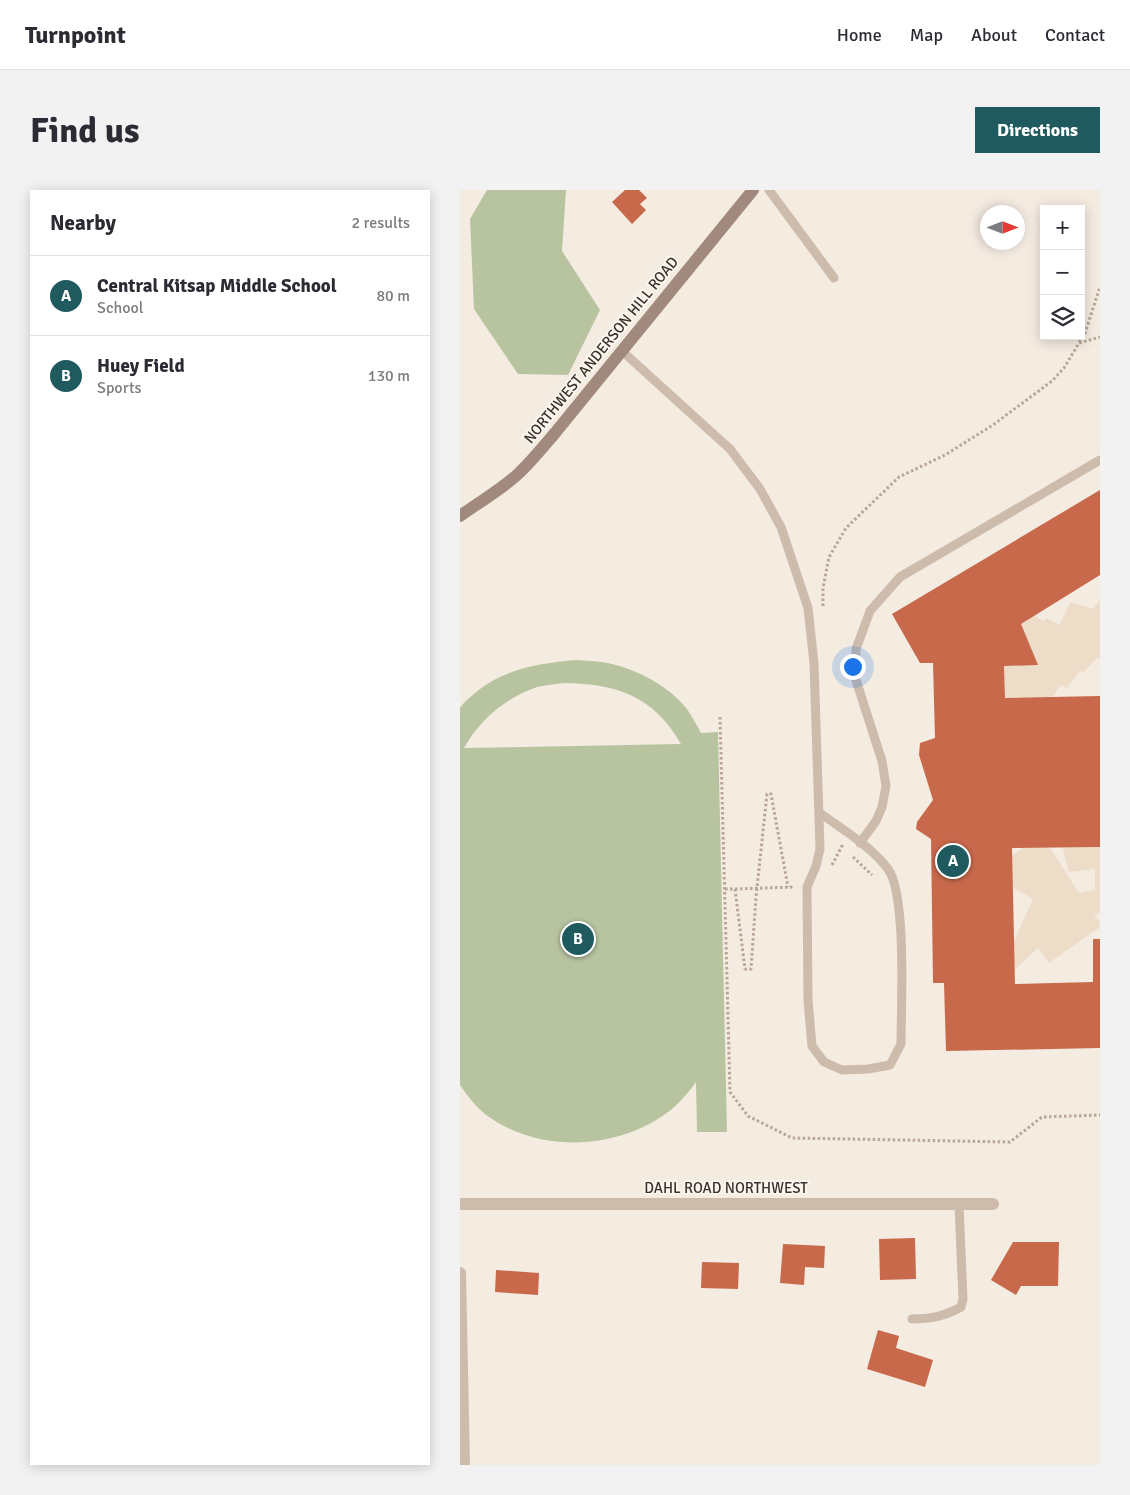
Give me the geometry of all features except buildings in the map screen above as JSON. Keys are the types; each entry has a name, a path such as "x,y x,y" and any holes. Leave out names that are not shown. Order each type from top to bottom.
{"main road":[{"name":"NORTHWEST ANDERSON HILL ROAD","path":"460,516 518,474 555,433 753,190"}],"street":[{"name":"DAHL ROAD NORTHWEST","path":"460,1204 993,1204"},
{"path":"460,1272 461,1394 464,1465"}],"lane":[{"path":"768,190 834,278"},
{"path":"622,351 730,449 760,489 781,527 808,608 814,663 820,849 816,866 807,886 808,1000 812,1046 824,1062 842,1070 868,1069 890,1065 901,1044 899,903 894,878 876,855 820,813"},
{"path":"860,843 876,821 882,807 886,786 882,761 855,677 856,649 870,611 900,577 1100,460"},
{"path":"912,1319 927,1319 948,1314 961,1307 963,1299 959,1205"}],"path":[{"path":"823,608 823,588 828,557 846,528 899,477 945,455 993,425 1052,381 1064,368 1084,336 1100,287"},
{"path":"1079,342 1100,337"},
{"path":"720,717 730,1092 748,1116 792,1138 1010,1142 1042,1117 1100,1115"},
{"path":"735,889 745,969 750,969 767,794 771,794 788,887"},
{"path":"829,869 842,846 879,881 894,878"},
{"path":"725,889 807,886"}],"green space":[{"path":"487,190 566,190 562,251 600,310 568,375 518,374 474,309 470,219"},
{"path":"563,661 603,662 643,675 663,687 680,701 701,733 718,732 727,1132 697,1132 696,1082 671,1110 641,1128 619,1136 596,1141 572,1142 549,1141 526,1135 505,1126 481,1111 460,1085 460,708 485,685 509,673 535,665","holes":["564,683 583,684 616,690 645,703 670,727 681,744 464,748 486,719 514,697 540,686"]}],"shaded area":[{"path":"1100,600 1100,659 1098,657 1083,673 1080,671 1067,688 1061,685 1052,697 1005,698 1003,637 1034,616 1044,621 1046,618 1060,625 1070,602 1093,609"},
{"path":"1100,847 1100,913 1094,914 1100,923 1100,927 1049,963 1038,948 1014,970 1014,941 1033,899 1012,887 1012,856 1023,848 1050,848 1079,893 1095,890 1095,869 1069,872 1063,848"}],"place":[{"name":"Central Kitsap Middle School","path":"953,861"},
{"name":"Huey Field","path":"578,939"}]}
